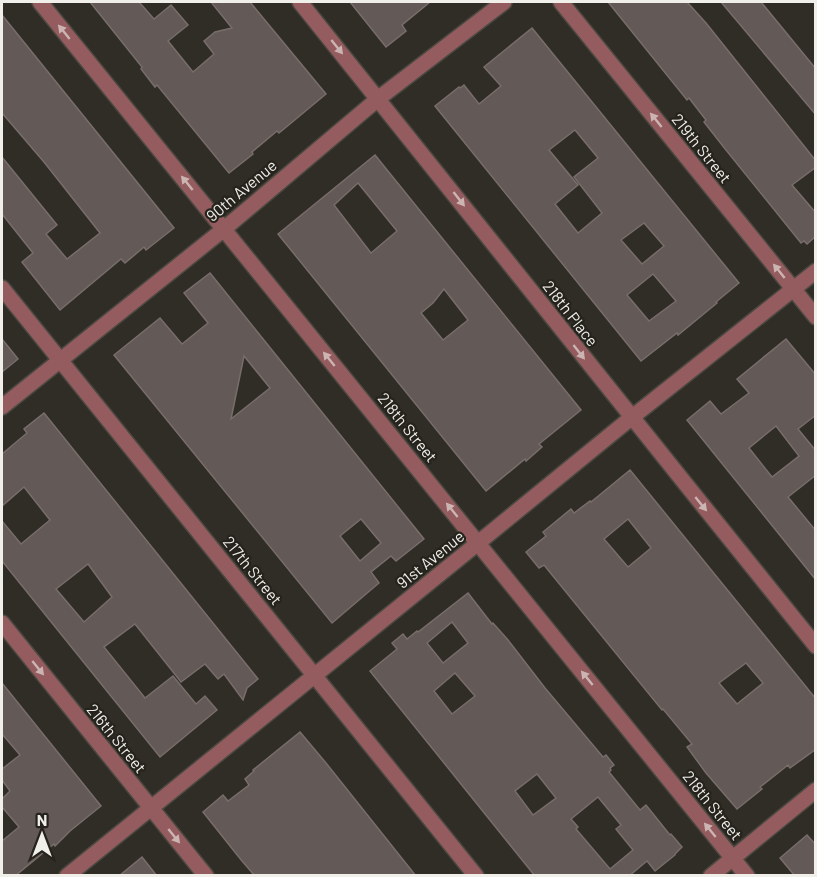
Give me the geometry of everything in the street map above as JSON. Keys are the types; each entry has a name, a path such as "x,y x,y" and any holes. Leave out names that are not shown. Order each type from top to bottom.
{"street":[{"name":"218th Street","path":"40,2 747,876"},
{"name":"218th Place","path":"300,2 379,98 631,418 816,646"},
{"name":"90th Avenue","path":"2,407 224,229 379,98 504,2"},
{"name":"219th Street","path":"561,2 816,317"},
{"name":"91st Avenue","path":"67,876 631,418 816,271"},
{"name":"217th Street","path":"2,288 476,876"},
{"name":"216th Street","path":"2,623 206,876"},
{"path":"711,876 816,790"}],"building":[{"path":"90,2 139,2 154,19 171,5 188,25 168,41 193,72 214,54 204,41 215,32 232,28 211,2 250,2 326,94 279,133 277,131 229,173 157,85 155,87 141,69 142,67"},
{"path":"350,2 430,2 402,25 406,31 386,47"},
{"path":"608,2 687,2 706,23 816,161 816,167 792,185 816,213 816,236 807,244 804,241 801,243 704,122 706,120 689,98 687,100"},
{"path":"721,2 761,2 816,69 816,115"},
{"path":"2,15 174,228 146,250 144,247 125,263 121,259 60,310 22,262 33,253 2,214 2,157 57,225 46,234 67,259 100,233 2,113"},
{"path":"532,28 739,283 678,335 677,333 641,361 435,106 464,85 479,104 501,86 484,67","holes":["575,130 598,158 574,177 602,213 578,233 555,204 578,185 549,150","644,223 664,246 642,264 621,240","653,274 676,301 649,321 627,295"]},
{"path":"375,155 581,410 539,444 542,447 526,461 525,459 486,491 278,234","holes":["358,183 397,231 371,253 334,205","444,289 468,320 443,340 421,313"]},
{"path":"210,273 424,539 396,561 391,556 371,572 379,583 332,623 114,355 160,318 182,344 208,323 184,293","holes":["244,356 270,388 231,419","361,519 381,543 360,561 340,536"]},
{"path":"2,339 18,359 2,372"},
{"path":"786,339 816,375 816,415 798,429 816,451 816,475 788,497 816,531 816,580 687,420 710,401 721,414 749,393 737,379","holes":["776,426 799,456 772,477 749,448"]},
{"path":"44,413 258,679 247,688 243,700 224,674 218,679 205,664 181,682 135,624 104,647 145,698 173,676 196,704 205,696 217,710 160,757 2,561 2,521 21,544 50,520 24,487 2,506 2,454 27,433 24,429","holes":["88,564 112,597 84,622 56,589"]},
{"path":"630,470 816,699 816,749 790,768 788,765 737,809 687,747 692,744 544,565 539,568 526,552 546,536 543,532 571,509 574,513","holes":["628,519 651,548 628,567 604,539","746,663 763,683 737,704 719,683"]},
{"path":"468,593 603,757 606,755 614,765 609,772 640,810 646,805 682,847 655,871 647,861 629,876 535,876 370,671 397,649 392,643 403,634 407,639","holes":["452,622 468,643 443,663 427,643","455,673 475,696 452,714 434,691","537,774 556,798 533,815 515,791","598,797 621,825 616,829 633,850 610,869 576,829 578,827 571,819"]},
{"path":"2,683 101,806 55,846 54,844 15,876 2,876 2,841 19,827 2,807 2,799 10,791 2,780 2,769 20,755 2,734"},
{"path":"300,732 416,876 255,876 242,861 203,812 223,795 228,801 249,785 245,779 253,770"},
{"path":"807,835 816,845 816,876 795,876 780,858"},
{"path":"142,857 157,876 119,876"}]}
